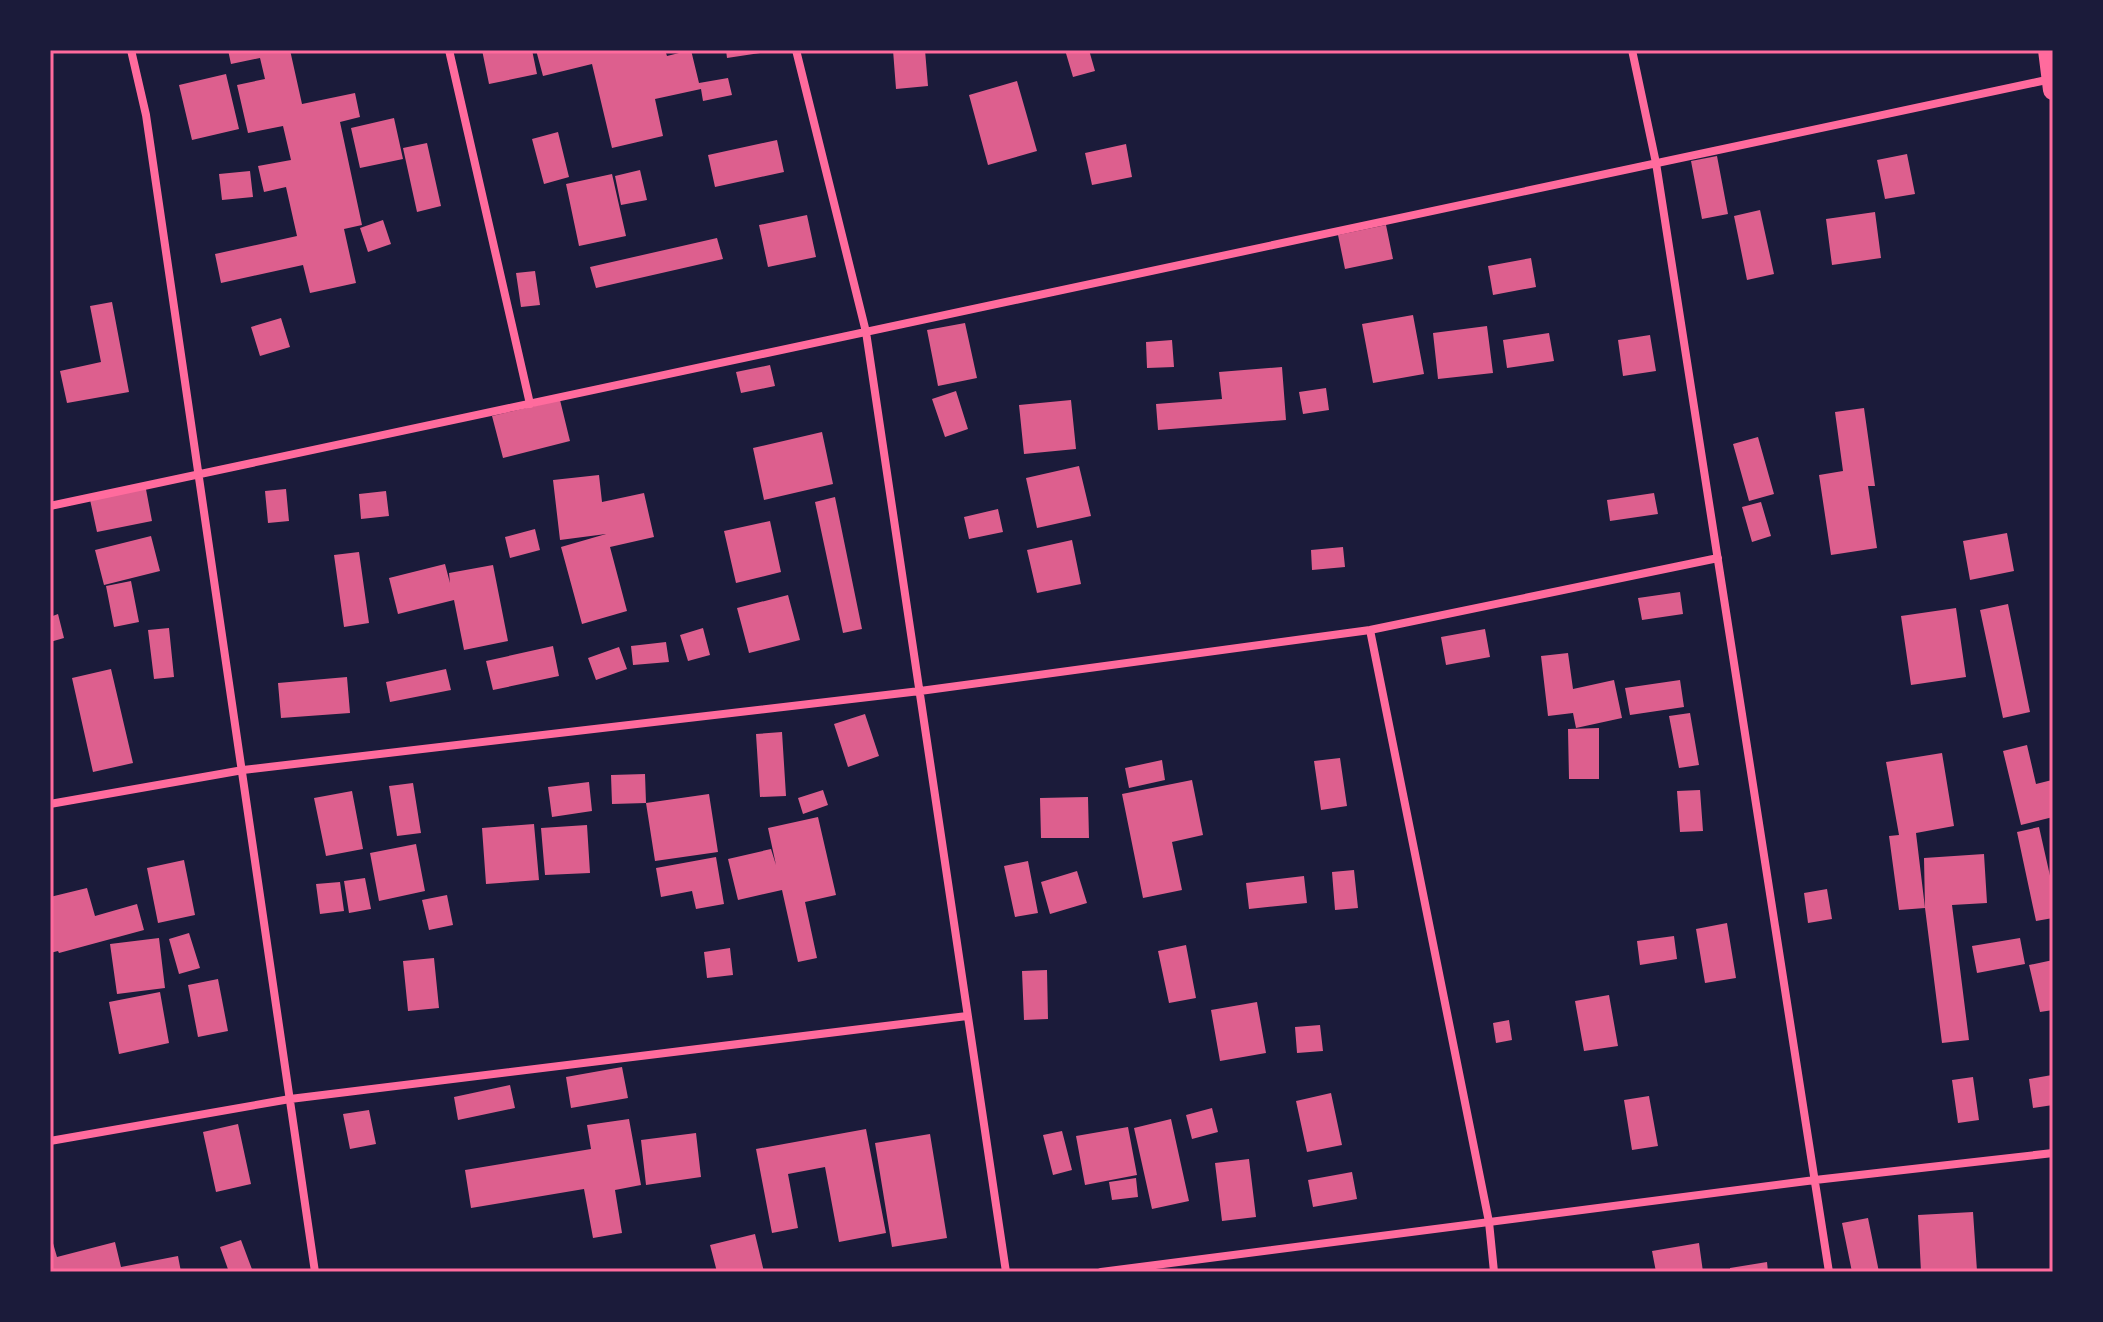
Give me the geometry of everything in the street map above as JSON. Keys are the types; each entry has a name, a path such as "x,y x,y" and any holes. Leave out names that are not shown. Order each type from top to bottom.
{"main road":[{"path":"2048,50 2052,84"}],"street":[{"path":"131,50 146,115 315,1272"},
{"path":"449,50 530,404"},
{"path":"796,50 866,332 1006,1272"},
{"path":"1632,50 1656,163 1829,1272"},
{"path":"50,506 1656,163 2052,84"},
{"path":"50,804 243,770 920,691 1370,630 1718,558"},
{"path":"1370,630 1489,1222 1494,1272"},
{"path":"50,1141 290,1099 967,1016"},
{"path":"1101,1272 1815,1180 2053,1153"}],"building":[{"path":"228,50 290,50 302,104 355,93 360,117 340,122 362,225 344,229 356,283 310,293 303,265 221,283 215,254 297,236 286,187 264,192 258,166 291,160 283,126 248,133 237,85 265,79 260,58 231,64"},
{"path":"482,50 532,50 537,74 489,84"},
{"path":"536,50 665,50 667,56 691,50 699,83 728,78 732,95 703,101 701,89 655,99 663,136 612,148 592,64 543,76"},
{"path":"726,50 759,50 760,53 727,58"},
{"path":"893,50 925,50 928,86 896,89"},
{"path":"1065,50 1089,50 1095,71 1073,77"},
{"path":"226,74 239,129 192,140 179,85"},
{"path":"1017,81 1037,151 988,165 969,95"},
{"path":"394,118 403,159 360,168 351,128"},
{"path":"558,132 569,177 544,184 532,139"},
{"path":"777,140 784,172 715,187 708,155"},
{"path":"427,143 441,206 417,212 403,148"},
{"path":"1126,144 1132,177 1092,185 1085,153"},
{"path":"1907,154 1915,194 1885,199 1877,160"},
{"path":"1717,156 1728,214 1702,219 1691,161"},
{"path":"640,170 647,200 621,205 615,176"},
{"path":"250,171 253,197 222,200 219,174"},
{"path":"612,174 626,236 579,246 566,184"},
{"path":"1760,210 1774,274 1747,280 1734,216"},
{"path":"1875,212 1881,258 1832,265 1826,219"},
{"path":"807,215 816,257 768,267 759,225"},
{"path":"383,220 391,244 368,252 360,228"},
{"path":"1386,225 1393,259 1345,269 1338,235"},
{"path":"717,238 723,259 596,288 590,267"},
{"path":"1531,258 1536,287 1493,295 1488,266"},
{"path":"535,271 540,305 521,307 516,273"},
{"path":"112,302 129,392 67,403 60,371 101,362 90,306"},
{"path":"1413,315 1424,374 1373,383 1362,324"},
{"path":"281,318 290,347 260,356 251,327"},
{"path":"965,323 977,378 938,386 927,330"},
{"path":"1487,326 1493,373 1438,379 1433,333"},
{"path":"1549,333 1554,361 1507,368 1503,340"},
{"path":"1650,335 1656,371 1623,376 1618,340"},
{"path":"1172,340 1174,367 1147,368 1146,342"},
{"path":"770,365 775,386 741,393 736,372"},
{"path":"1282,367 1286,420 1158,430 1156,404 1222,399 1219,372"},
{"path":"1326,388 1329,410 1303,414 1299,392"},
{"path":"956,391 968,429 945,437 932,399"},
{"path":"560,400 570,441 503,458 492,416"},
{"path":"1071,400 1076,449 1024,454 1019,405"},
{"path":"1864,408 1875,486 1868,486 1877,548 1831,555 1819,475 1843,471 1835,412"},
{"path":"822,432 833,484 764,500 753,448"},
{"path":"1758,437 1774,494 1749,501 1733,444"},
{"path":"1079,466 1091,516 1037,528 1026,478"},
{"path":"599,475 602,502 644,493 654,537 610,547 627,611 582,624 561,547 606,534 560,540 553,480"},
{"path":"145,484 152,521 97,532 89,495"},
{"path":"286,489 289,521 268,523 265,491"},
{"path":"386,491 389,516 361,519 359,494"},
{"path":"1654,493 1658,514 1610,521 1607,500"},
{"path":"835,497 862,629 843,633 815,502"},
{"path":"1761,502 1771,536 1752,542 1742,507"},
{"path":"998,509 1003,532 969,539 964,517"},
{"path":"770,521 781,572 736,583 724,531"},
{"path":"535,529 540,550 510,558 505,537"},
{"path":"2007,533 2014,571 1970,580 1963,541"},
{"path":"151,536 160,571 104,585 95,550"},
{"path":"1072,540 1081,584 1037,593 1027,550"},
{"path":"1343,547 1345,567 1312,570 1311,550"},
{"path":"359,552 369,623 344,627 334,555"},
{"path":"445,564 450,583 449,573 493,565 508,641 464,650 454,600 398,614 389,578"},
{"path":"131,581 139,622 114,627 106,586"},
{"path":"1680,592 1683,614 1642,620 1638,598"},
{"path":"788,595 800,640 749,653 737,608"},
{"path":"2008,604 2030,712 2003,718 1980,610"},
{"path":"1956,608 1966,677 1911,685 1901,616"},
{"path":"58,614 64,638 50,642 50,617"},
{"path":"169,628 174,677 154,679 148,630"},
{"path":"703,628 710,655 688,661 680,635"},
{"path":"1485,629 1490,657 1446,665 1441,637"},
{"path":"666,642 669,662 633,665 631,646"},
{"path":"553,646 559,676 493,690 486,661"},
{"path":"619,647 627,669 596,680 588,658"},
{"path":"1568,653 1573,689 1614,680 1622,718 1576,728 1573,713 1548,716 1541,656"},
{"path":"111,669 133,763 93,772 72,678"},
{"path":"446,669 451,690 390,702 386,682"},
{"path":"347,677 350,713 281,718 278,683"},
{"path":"1680,680 1684,707 1630,715 1625,688"},
{"path":"1690,713 1699,765 1679,768 1669,716"},
{"path":"865,714 879,756 848,767 834,724"},
{"path":"1599,728 1599,779 1569,779 1568,729"},
{"path":"782,732 786,796 760,797 756,734"},
{"path":"2027,745 2036,784 2052,780 2053,817 2021,825 2003,751"},
{"path":"1942,753 1954,826 1916,833 1925,908 1899,910 1889,836 1899,835 1886,762"},
{"path":"1340,758 1347,806 1321,810 1314,761"},
{"path":"1162,760 1165,780 1129,788 1125,768"},
{"path":"645,774 646,803 612,804 611,775"},
{"path":"1192,780 1203,835 1172,842 1182,890 1143,898 1122,794"},
{"path":"589,782 592,811 552,817 548,787"},
{"path":"413,783 421,833 397,836 389,786"},
{"path":"823,790 828,805 803,814 798,798"},
{"path":"1700,790 1703,831 1680,832 1677,791"},
{"path":"352,791 363,849 326,856 314,798"},
{"path":"709,794 718,852 655,861 646,803"},
{"path":"1088,797 1089,838 1041,838 1040,798"},
{"path":"818,817 836,895 805,902 817,958 798,962 782,890 738,900 728,859 771,849 776,865 768,828"},
{"path":"534,824 539,880 486,884 482,828"},
{"path":"587,825 590,873 545,875 541,828"},
{"path":"2039,827 2053,889 2053,918 2036,921 2017,832"},
{"path":"416,844 425,891 379,901 370,853"},
{"path":"1984,854 1987,903 1952,905 1969,1040 1942,1043 1925,908 1924,858"},
{"path":"716,857 724,904 696,909 692,891 661,897 656,868"},
{"path":"184,860 195,915 158,923 147,868"},
{"path":"1028,861 1038,913 1015,917 1004,866"},
{"path":"1354,870 1358,908 1335,910 1332,872"},
{"path":"1077,871 1087,903 1050,914 1041,882"},
{"path":"1304,876 1307,903 1249,909 1246,883"},
{"path":"365,878 371,909 349,913 344,881"},
{"path":"340,882 344,911 320,914 316,884"},
{"path":"87,888 95,916 137,904 144,930 50,953 50,897"},
{"path":"1827,889 1832,919 1808,923 1804,893"},
{"path":"447,895 453,925 429,930 422,900"},
{"path":"1727,923 1736,978 1705,983 1696,929"},
{"path":"189,933 200,968 179,974 169,939"},
{"path":"1674,936 1677,959 1640,965 1637,941"},
{"path":"159,938 165,988 117,994 110,944"},
{"path":"2020,938 2025,964 1977,973 1972,946"},
{"path":"1186,945 1196,998 1169,1003 1158,951"},
{"path":"730,948 733,975 707,978 704,952"},
{"path":"434,958 439,1008 408,1011 403,961"},
{"path":"2053,960 2053,1010 2040,1012 2029,965"},
{"path":"1047,970 1048,1019 1024,1020 1022,971"},
{"path":"218,979 228,1031 198,1037 188,985"},
{"path":"160,992 169,1043 119,1054 109,1002"},
{"path":"1609,995 1618,1046 1584,1051 1575,1001"},
{"path":"1257,1002 1266,1053 1220,1061 1211,1010"},
{"path":"1509,1020 1512,1040 1496,1043 1493,1023"},
{"path":"1320,1025 1323,1051 1297,1053 1295,1027"},
{"path":"622,1067 628,1098 571,1108 566,1077"},
{"path":"2052,1075 2053,1105 2033,1108 2029,1079"},
{"path":"1973,1077 1979,1120 1958,1123 1952,1080"},
{"path":"510,1085 515,1108 458,1120 454,1097"},
{"path":"1331,1093 1342,1145 1307,1152 1296,1101"},
{"path":"1649,1096 1658,1146 1632,1150 1624,1100"},
{"path":"1212,1108 1218,1132 1192,1139 1186,1115"},
{"path":"369,1110 376,1144 350,1149 343,1114"},
{"path":"629,1119 641,1185 615,1190 622,1233 593,1238 584,1189 471,1208 465,1170 591,1149 587,1125"},
{"path":"1171,1119 1189,1201 1152,1209 1134,1128"},
{"path":"238,1124 251,1184 216,1192 203,1132"},
{"path":"1128,1127 1137,1175 1085,1185 1076,1136"},
{"path":"866,1129 886,1233 839,1242 825,1167 788,1174 798,1228 772,1233 756,1149"},
{"path":"1062,1131 1072,1170 1053,1175 1043,1135"},
{"path":"696,1133 701,1177 646,1185 641,1140"},
{"path":"930,1134 947,1238 892,1247 875,1143"},
{"path":"1249,1159 1256,1217 1222,1221 1215,1163"},
{"path":"1352,1172 1357,1199 1313,1207 1308,1180"},
{"path":"1136,1178 1138,1197 1112,1200 1109,1182"},
{"path":"1973,1212 1977,1271 1921,1272 1918,1215"},
{"path":"1868,1218 1879,1272 1852,1272 1842,1223"},
{"path":"50,1233 57,1257 115,1242 121,1267 178,1256 181,1272 119,1272 119,1269 106,1272 50,1272"},
{"path":"755,1234 764,1272 717,1272 710,1245"},
{"path":"241,1240 253,1272 229,1272 220,1247"},
{"path":"1699,1243 1703,1272 1656,1272 1652,1251"},
{"path":"1767,1262 1768,1272 1730,1272 1730,1268"}]}
